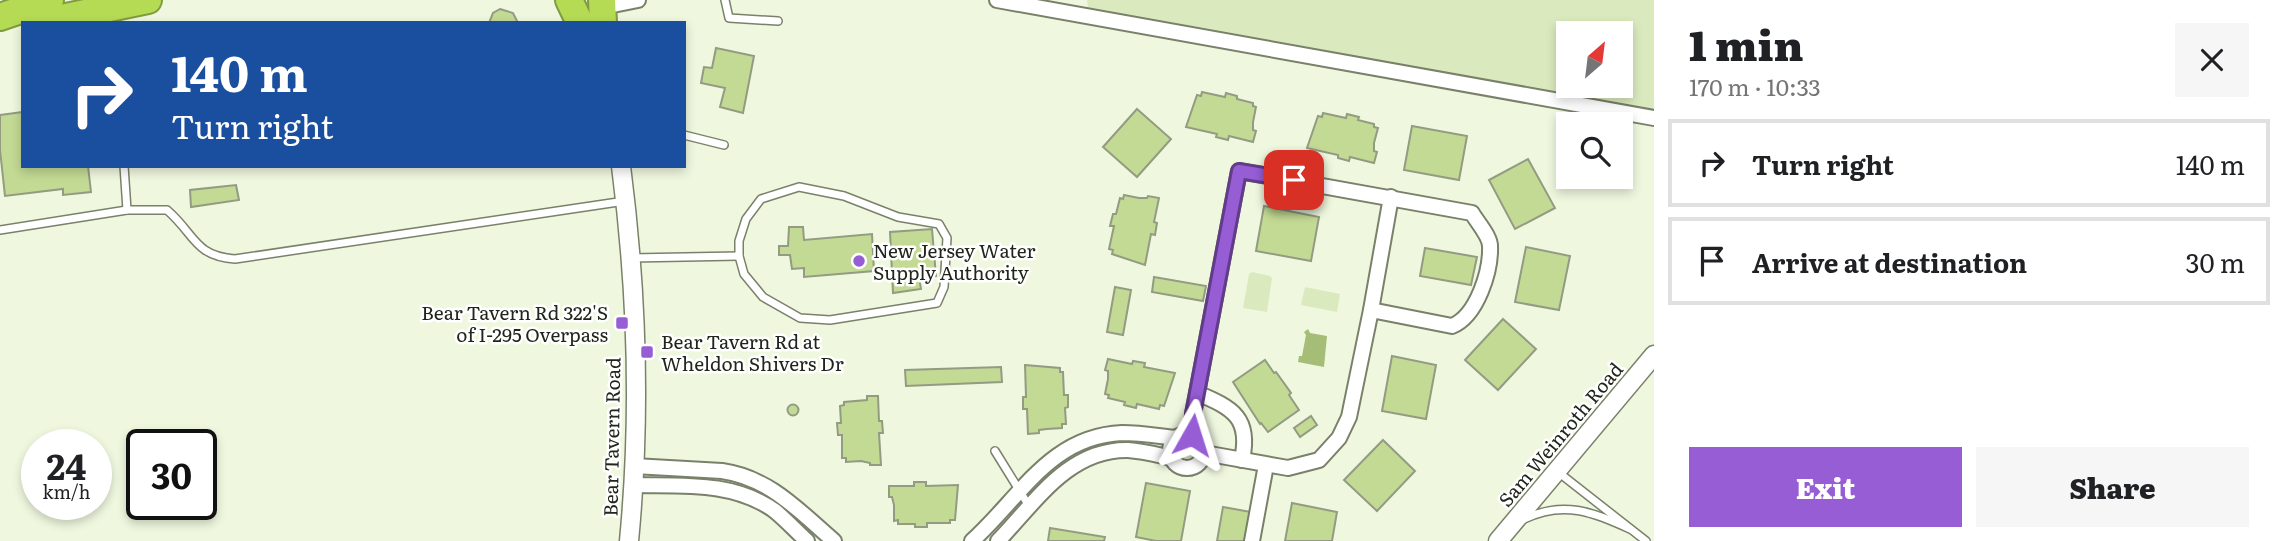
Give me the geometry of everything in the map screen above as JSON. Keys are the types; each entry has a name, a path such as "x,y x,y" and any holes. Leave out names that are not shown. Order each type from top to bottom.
{"highway":[{"path":"0,17 50,0"},
{"path":"47,21 148,0"},
{"path":"0,30 21,26"}],"street":[{"path":"592,10 638,0"},
{"path":"997,0 1025,2 1654,118"},
{"name":"Bear Tavern Road","path":"621,168 626,201 635,359 634,485 629,541"},
{"path":"1192,435 1197,393 1239,171 1472,213 1490,244 1482,293 1460,323 1452,326 1371,310"},
{"path":"1204,453 1287,468 1319,460 1339,438 1349,417 1391,197"},
{"name":"Sam Weinroth Road","path":"1497,541 1654,355"},
{"path":"1197,393 1221,403 1238,417 1247,440 1242,460"},
{"path":"972,541 1044,464 1079,442 1120,433 1176,438 1192,435 1201,442 1204,453 1199,462 1190,468 1179,466 1172,458 1170,447 1176,438"},
{"path":"998,541 1055,478 1074,466 1112,452 1129,450 1172,458"},
{"path":"1252,541 1266,465"},
{"path":"634,466 722,471 758,481 778,491 834,541"},
{"path":"634,485 693,486 731,491 774,511 807,541"}],"lane":[{"path":"725,0 729,18 778,21"},
{"path":"686,136 724,145"},
{"path":"124,168 127,211"},
{"path":"799,187 844,196 898,217 939,224 947,238 944,287 937,303 830,320 800,318 763,297 744,274 739,256 739,241 746,219 761,199 799,187"},
{"path":"0,230 127,211 167,210 181,222 204,250 218,258 235,259 626,201"},
{"path":"630,258 739,256"},
{"path":"995,451 1029,506"},
{"path":"1556,471 1646,541"},
{"path":"1511,525 1538,512 1565,509 1597,513 1630,528"}],"shaded area":[{"path":"1087,0 1654,0 1654,119 1633,115 1633,112 1612,112 1090,24"},
{"path":"1252,272 1272,278 1267,312 1243,308 1249,274"},
{"path":"1305,287 1340,294 1337,312 1301,305"},
{"path":"1308,329 1310,333 1327,336 1324,367 1298,362 1299,356 1302,356 1306,335 1304,332"}],"building":[{"path":"500,9 513,13 517,21 490,21 493,13"},
{"path":"716,48 754,56 743,113 720,107 725,88 701,83 704,67 712,68"},
{"path":"1202,92 1225,97 1226,93 1253,103 1256,107 1253,130 1256,131 1253,142 1229,136 1228,140 1216,137 1217,134 1186,127 1197,95 1201,96"},
{"path":"1137,109 1171,139 1137,177 1103,147"},
{"path":"21,112 21,168 88,168 91,192 63,195 63,189 5,196 0,150 0,115"},
{"path":"1323,113 1346,118 1347,114 1374,124 1374,127 1378,128 1374,143 1374,151 1377,152 1374,163 1350,157 1349,161 1338,158 1338,155 1307,148 1318,116 1322,117"},
{"path":"1412,126 1467,136 1459,180 1404,170"},
{"path":"1528,159 1555,208 1515,229 1489,180"},
{"path":"236,185 239,200 191,207 190,190"},
{"path":"1124,195 1159,198 1154,222 1157,223 1155,235 1151,234 1145,265 1112,254 1113,250 1109,249 1114,226 1110,226 1113,214 1116,214 1120,198 1123,199"},
{"path":"1264,206 1319,217 1311,261 1256,251"},
{"path":"789,227 803,227 804,240 872,234 874,271 804,277 804,268 792,269 790,255 779,255 779,246 788,246"},
{"path":"932,229 936,276 919,277 921,289 893,293 890,232"},
{"path":"1526,247 1570,256 1559,310 1515,302"},
{"path":"1425,248 1477,257 1471,285 1420,276"},
{"path":"1154,277 1206,286 1203,301 1152,292"},
{"path":"1115,287 1131,290 1123,335 1107,332"},
{"path":"1503,319 1536,349 1498,390 1465,360"},
{"path":"1392,356 1436,365 1426,419 1382,411"},
{"path":"1108,359 1132,364 1133,361 1145,363 1144,367 1175,373 1164,406 1160,405 1159,409 1137,404 1136,408 1108,398 1109,395 1105,394 1108,371 1105,370"},
{"path":"1265,360 1291,393 1289,395 1299,410 1268,432 1233,382"},
{"path":"1025,365 1060,368 1060,372 1063,372 1064,395 1068,395 1068,407 1065,408 1066,424 1062,424 1062,428 1028,434 1027,409 1023,409 1023,397 1026,397"},
{"path":"1001,367 1002,382 906,386 905,370"},
{"path":"867,396 878,396 879,421 882,421 883,433 879,433 881,465 870,465 861,461 846,462 846,458 842,458 842,435 838,435 837,423 841,423 840,406 844,405 844,402 867,400"},
{"path":"793,404 799,410 793,416 787,410"},
{"path":"1311,416 1317,425 1300,437 1294,428"},
{"path":"1383,440 1415,471 1377,511 1344,480"},
{"path":"914,482 926,482 926,486 958,485 955,520 950,520 950,523 927,523 927,527 898,524 898,520 894,521 894,505 892,497 889,497 889,486 914,486"},
{"path":"1146,483 1190,491 1181,541 1156,541 1136,537"},
{"path":"1292,503 1337,512 1332,541 1285,541"},
{"path":"1223,507 1251,512 1246,541 1217,541"},
{"path":"1050,528 1105,537 1104,541 1048,541"}],"place":[{"name":"New Jersey Water Supply Authority","path":"859,261"},
{"name":"Bear Tavern Rd 322'S of I-295 Overpass","path":"622,323"},
{"name":"Bear Tavern Rd at Wheldon Shivers Dr","path":"647,352"}],"route":[{"path":"1192,435 1193,414 1239,171 1294,180"}]}
